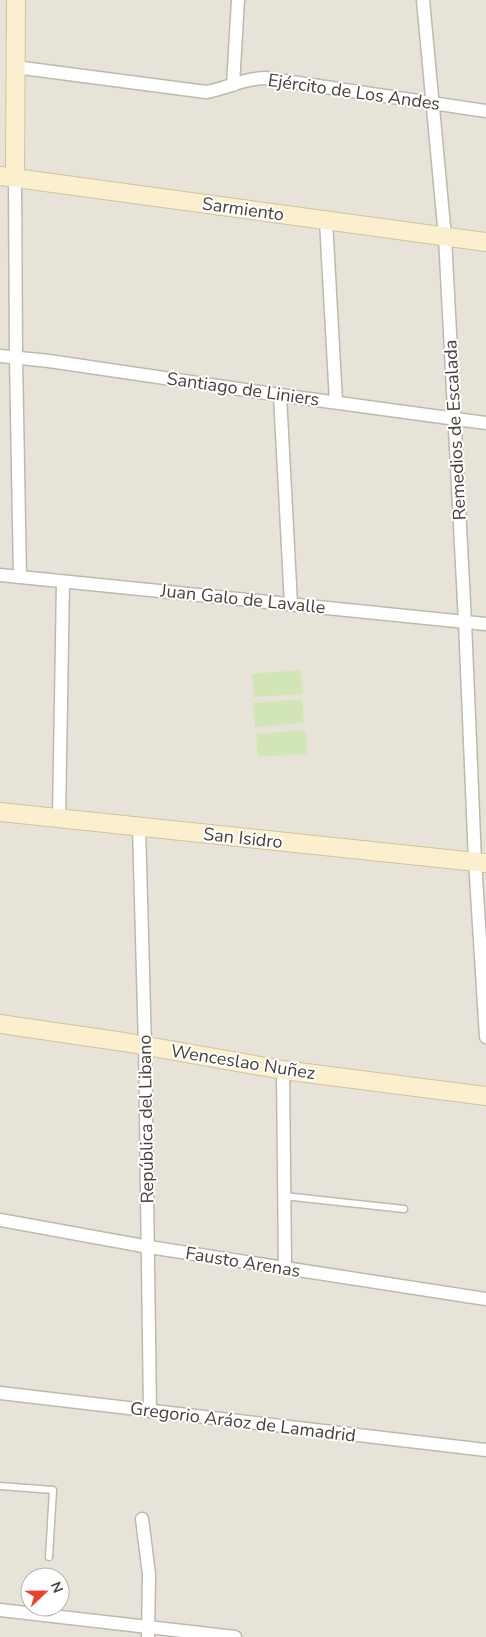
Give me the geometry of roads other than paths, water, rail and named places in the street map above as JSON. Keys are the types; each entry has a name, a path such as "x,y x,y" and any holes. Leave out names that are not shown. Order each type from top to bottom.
{"street":[{"path":"16,0 15,66 8,177 16,357 20,577"},
{"path":"234,86 238,0"},
{"name":"Remedios de Escalada","path":"423,0 445,237 481,862 486,1037"},
{"name":"Ejército de Los Andes","path":"15,66 206,92 234,86 254,78 264,78 486,111"},
{"name":"Sarmiento","path":"8,177 486,242"},
{"path":"326,221 336,402"},
{"name":"Santiago de Liniers","path":"0,356 486,423"},
{"path":"280,395 291,604"},
{"name":"Juan Galo de Lavalle","path":"0,575 486,624"},
{"path":"59,818 63,582"},
{"name":"San Isidro","path":"0,812 481,862"},
{"name":"República del Libano","path":"139,827 145,1046 150,1411"},
{"name":"Wenceslao Nuñez","path":"0,1024 145,1046 283,1070 486,1096"},
{"path":"283,1070 285,1268"},
{"name":"Fausto Arenas","path":"0,1220 148,1247 486,1299"},
{"name":"Gregorio Aráoz de Lamadrid","path":"0,1393 486,1450"},
{"path":"142,1519 149,1574 148,1632"},
{"path":"0,1610 148,1632 235,1637"}],"lane":[{"path":"284,1196 404,1209"},
{"path":"0,1486 53,1490 50,1557"}]}
